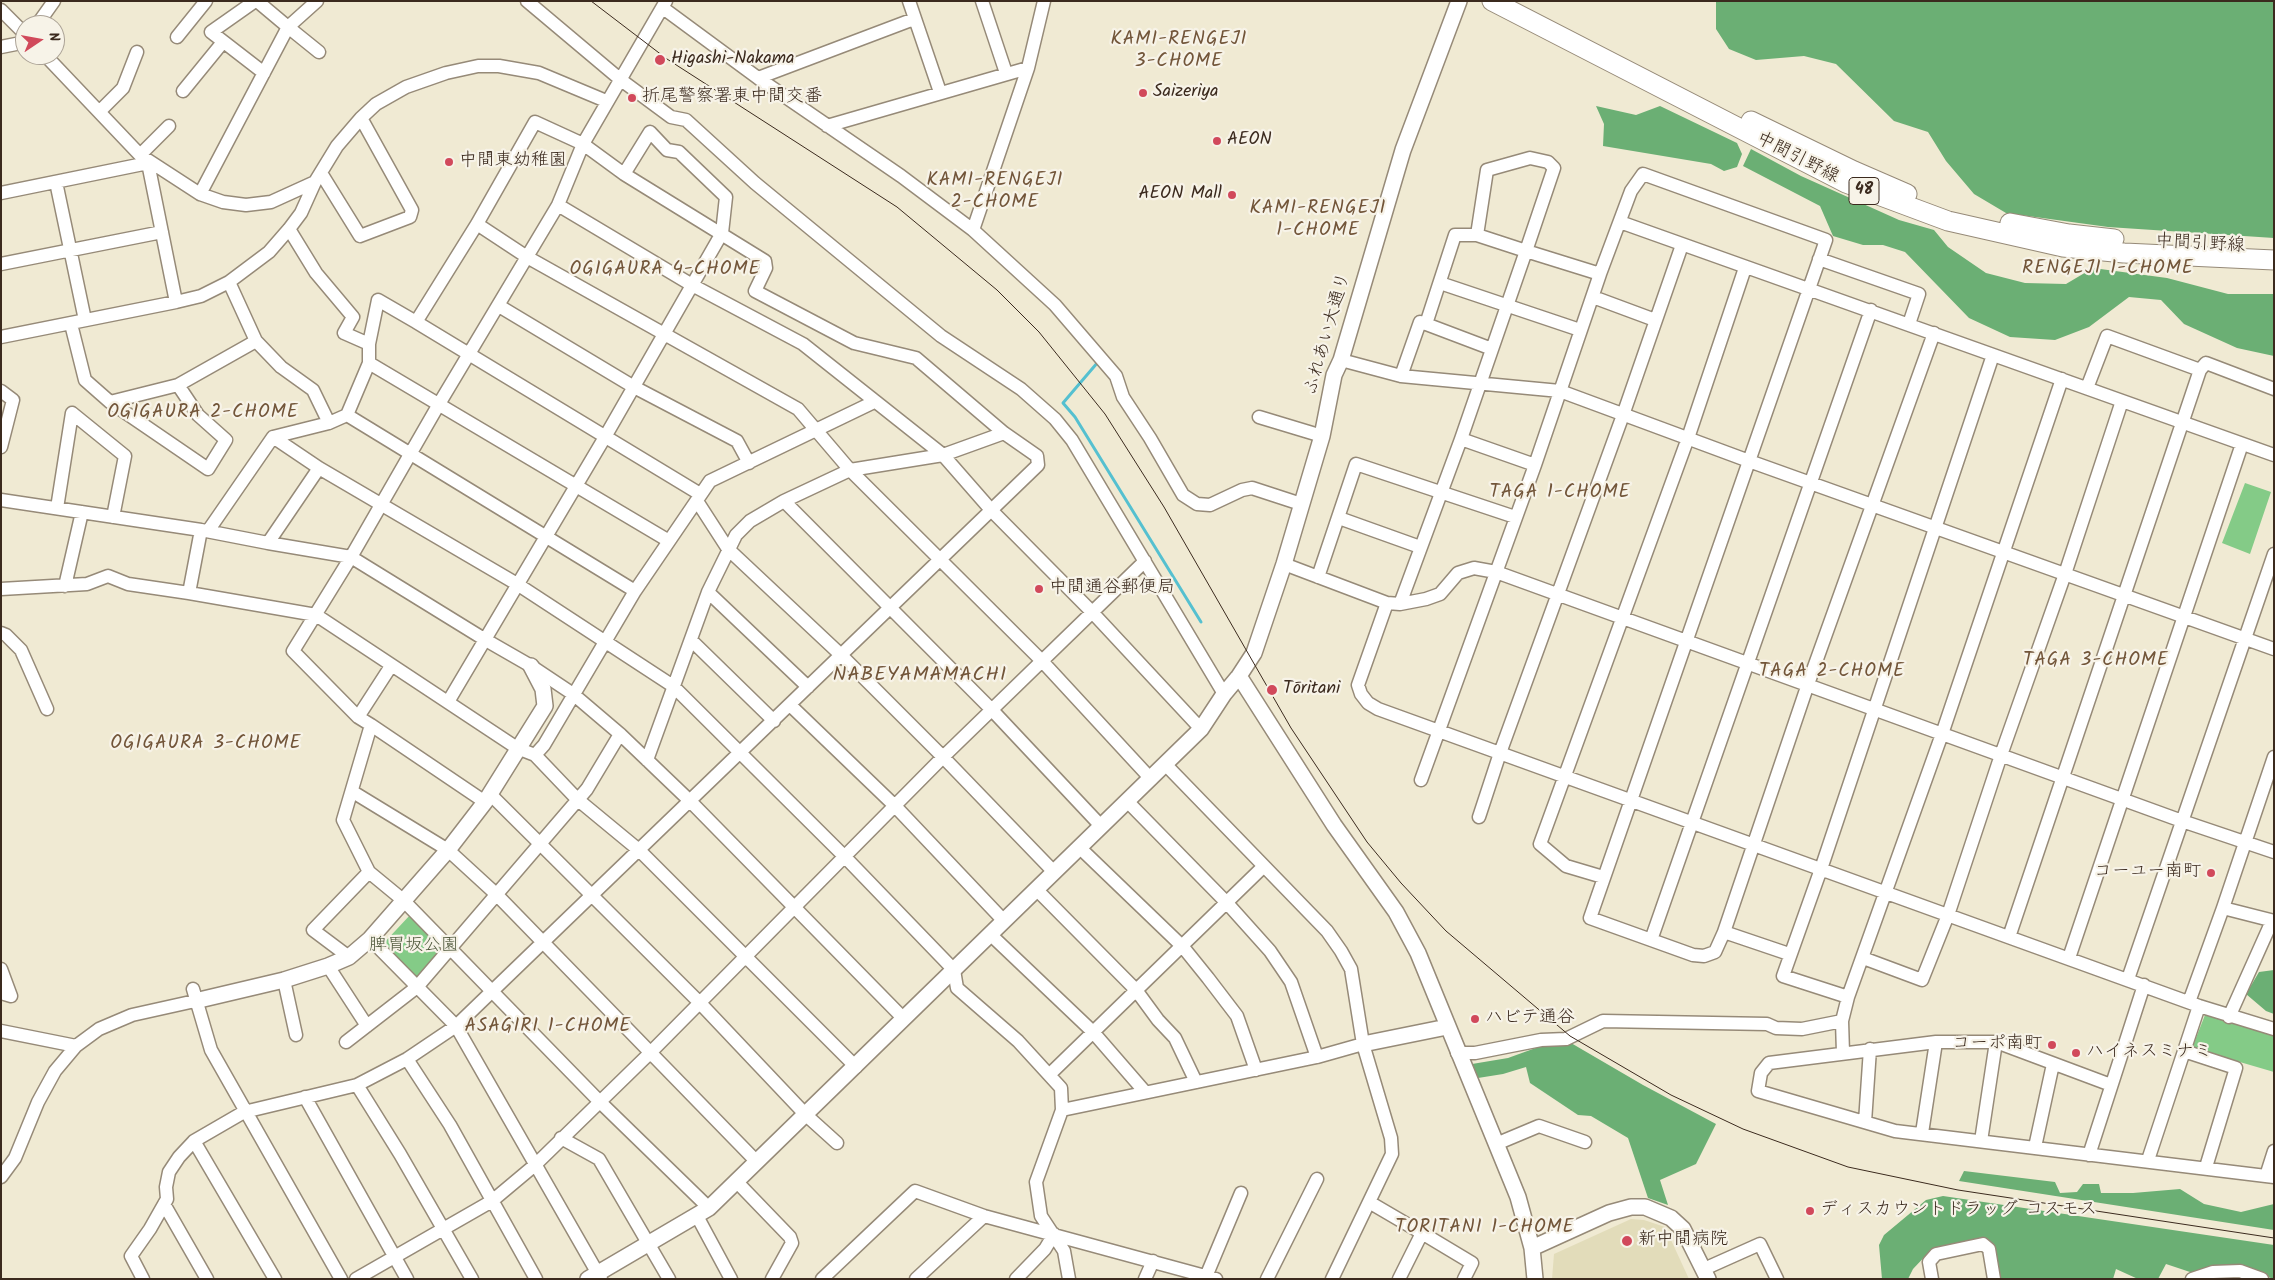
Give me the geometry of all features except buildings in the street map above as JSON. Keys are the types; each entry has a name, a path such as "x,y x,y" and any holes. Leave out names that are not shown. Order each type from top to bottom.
{"main road":[{"name":"中間引野線","path":"1492,1 1846,183 1930,215 2007,236 2063,247 2124,253 2274,260"},
{"name":"中間引野線","path":"1518,1 1854,172 1903,193 1946,207 2014,224 2069,234 2128,241 2274,248"}],"street":[{"path":"44,15 54,1"},
{"path":"177,37 206,1"},
{"path":"264,73 211,32 256,1 319,52"},
{"path":"200,194 288,27 317,1"},
{"path":"527,1 621,80 671,117 686,120 755,184 941,336 1021,389 1055,419 1072,440 1224,694"},
{"path":"909,1 940,92"},
{"path":"982,1 1006,73"},
{"path":"973,230 1028,68 1044,1"},
{"name":"ふれあい大通り","path":"596,1277 703,1212 856,1067 1201,729 1224,694 1239,676 1254,653 1284,564 1322,436 1334,375 1341,360 1403,150 1459,1"},
{"path":"837,1143 806,1115 699,1002 539,842 488,798 358,717 293,651 351,557 558,204 583,144 606,101 621,80 664,5 758,78 902,176 973,230 1055,305 1116,376 1122,397 1150,438 1183,495 1197,504 1210,505 1252,488 1301,504"},
{"path":"1,10 15,24"},
{"path":"758,78 914,19"},
{"path":"183,91 223,42"},
{"path":"1,48 15,45"},
{"path":"99,112 123,88 137,52"},
{"path":"54,65 144,159 200,194 223,202 246,205 271,202 318,177"},
{"path":"1,337 201,296 229,282 269,252 289,229 301,213 318,177 337,146 361,118 376,104 406,87 446,73 478,66 500,66 539,73 606,101"},
{"path":"827,126 1028,68"},
{"path":"318,177 360,236 410,217 412,210 361,118"},
{"path":"143,1279 131,1256 150,1229 167,1199 166,1187 169,1172 179,1157 194,1141 244,1112 357,1085 407,1059 456,1026 544,944 1038,465 1037,456 1004,433 916,358 854,343 755,291 766,268 766,261 624,174 583,144 535,122 477,224 416,322"},
{"path":"1,193 56,182 144,159 169,126"},
{"path":"448,702 605,437 722,233 726,197 679,152 667,150 650,132 624,174"},
{"path":"1477,235 1487,170 1530,158 1548,162 1554,168 1462,439 1420,547 1358,684 1361,694 1368,703 1378,709 1752,846 1886,892 2229,1017 2274,1029"},
{"path":"144,159 162,232 176,302"},
{"path":"1421,780 1515,517 1536,465 1600,274 1631,192 1643,174 1826,240 1590,918 1693,955 1704,956 1715,952 1724,932 1808,684 1934,333"},
{"path":"56,182 84,320"},
{"path":"558,204 692,285 803,344 942,456 992,511 1092,612 1201,729"},
{"path":"1620,222 2274,455"},
{"path":"477,224 527,256 798,410 814,431 850,470 1042,661 1151,779"},
{"path":"289,229 316,273 354,317 344,333 369,344"},
{"path":"1,264 162,232"},
{"path":"1426,324 1455,235 1477,235 1600,274"},
{"path":"1479,817 1500,753 1623,415 1682,245"},
{"path":"1819,259 1918,294 1909,324"},
{"path":"1604,877 1566,866 1540,844 1688,438 1745,268"},
{"path":"229,282 256,341 281,367 313,390 329,423"},
{"path":"1440,283 1580,330"},
{"path":"1593,297 1655,320"},
{"path":"189,593 204,530 273,437 329,423 347,415 368,363 369,344 378,300 605,437 698,498 728,549 841,655 1054,872"},
{"path":"499,306 634,387 737,441 748,463"},
{"path":"1651,940 1747,662 1812,484 1871,310"},
{"path":"1401,376 1420,322 1492,349"},
{"path":"71,324 85,380 110,402 208,469 226,440 198,415 178,386"},
{"path":"2087,388 2107,336 2200,370"},
{"path":"110,402 178,386 256,341"},
{"path":"1848,997 1783,976 1789,954 1821,869 1993,355"},
{"path":"1341,360 1401,376 1560,391 1749,462 1872,504 2274,649"},
{"path":"368,363 668,541"},
{"path":"2009,938 2062,776 2184,423 2200,370 2206,363 2274,389"},
{"path":"1843,1052 1842,1021 1848,997 1942,734 2062,379"},
{"path":"1,391 13,400 1,447"},
{"path":"1863,958 1922,980 1948,915 2122,401"},
{"path":"535,755 544,745 635,591 710,481 874,402"},
{"path":"57,508 72,413 125,456 113,517"},
{"path":"347,415 635,591"},
{"path":"1259,417 1322,436"},
{"path":"647,760 708,592 736,535 750,521 784,501 850,470 942,456 1004,433"},
{"path":"273,437 319,468 382,503 517,584 605,639 673,686 845,857 954,970 957,988 1018,1041 1061,1088 1062,1110 1036,1182 1041,1216 1064,1251 1069,1279"},
{"path":"1462,439 1536,465"},
{"path":"2069,958 2242,444"},
{"path":"1318,577 1356,464 1515,517"},
{"path":"268,543 319,468"},
{"path":"1,500 204,530 351,557 531,666 573,694 620,734 691,802 904,1019"},
{"path":"784,501 992,710 1101,826"},
{"path":"65,586 82,512"},
{"path":"1339,518 1420,547"},
{"path":"2128,979 2274,554"},
{"path":"356,1279 492,1201 535,1165 650,1053 943,757 1145,561"},
{"path":"1284,564 1394,604 1440,594 1458,573 1474,568 1496,572 2124,798 2182,821 2274,852"},
{"path":"1,589 87,584 108,576 128,584 316,615 517,748 535,755 577,799 640,850 856,1067"},
{"path":"708,592 808,687"},
{"path":"1,633 6,635 20,650 47,709"},
{"path":"691,640 774,720"},
{"path":"358,717 391,666"},
{"path":"1,1177 15,1158 38,1102 55,1071 76,1046 100,1029 132,1015 194,995 284,980 328,966 349,957 370,939 448,850 488,798 517,748 545,706 543,690 531,666"},
{"path":"1239,676 1334,825 1396,912 1420,958 1518,1197 1532,1248 1535,1279"},
{"path":"790,705 895,806 1004,921"},
{"path":"371,725 353,792 343,820 369,872 403,900 600,1102 703,1212 731,1279"},
{"path":"346,1042 417,987 539,842 587,789 620,734"},
{"path":"2148,1160 2184,1051 2194,1004 2223,908 2274,756"},
{"path":"1165,764 1327,931 1351,969 1363,1044 1391,1138 1392,1154 1332,1279"},
{"path":"353,792 448,850 496,894 756,1161"},
{"path":"1127,801 1227,902 1270,951 1291,982 1317,1057"},
{"path":"1080,847 1183,947 1237,1016 1256,1070"},
{"path":"1050,1074 1183,947 1264,866"},
{"path":"349,957 313,930 369,872"},
{"path":"1036,890 1136,990 1158,1020 1175,1038 1196,1082"},
{"path":"2223,908 2273,921 2229,1017"},
{"path":"1724,932 1789,954"},
{"path":"991,935 1093,1032 1145,1092"},
{"path":"370,939 456,1026 596,1277"},
{"path":"328,966 367,1026"},
{"path":"1,969 12,996 1,993"},
{"path":"284,980 296,1035"},
{"path":"2089,1155 2144,985"},
{"path":"194,995 211,1050 244,1112 341,1279"},
{"path":"1457,1052 1474,1053 1540,1040 1566,1039 1603,1020 1767,1024 1776,1028 1802,1029 1842,1021"},
{"path":"1062,1110 1317,1057 1363,1044 1447,1027"},
{"path":"1,1031 76,1046"},
{"path":"2111,1085 1996,1042 1936,1042 1843,1052 1769,1063 1761,1073 1758,1091 1895,1131 2089,1155 2148,1160 2270,1176 2274,1151"},
{"path":"1922,1133 1936,1042"},
{"path":"1981,1141 1996,1042"},
{"path":"1865,1122 1870,1049"},
{"path":"2184,1051 2236,1068 2206,1167"},
{"path":"407,1059 450,1125 536,1279"},
{"path":"2035,1147 2053,1064"},
{"path":"357,1085 400,1154 472,1279"},
{"path":"305,1097 407,1279"},
{"path":"1496,1144 1539,1126 1585,1142"},
{"path":"561,1138 600,1159 669,1279"},
{"path":"194,1141 275,1279"},
{"path":"1267,1279 1317,1179"},
{"path":"736,1181 790,1237 792,1243 772,1279"},
{"path":"822,1279 915,1192 984,1216 1153,1261 1209,1278 1241,1193"},
{"path":"1369,1202 1472,1263 1464,1279"},
{"path":"164,1204 207,1279"},
{"path":"1532,1248 1609,1213 1631,1207 1645,1207 1665,1215 1683,1229 1706,1274 1760,1244 1777,1279"},
{"path":"916,1279 984,1216"},
{"path":"1399,1279 1422,1233"},
{"path":"1016,1279 1045,1249 1054,1234"},
{"path":"1932,1279 1930,1262 1936,1254 1983,1244 1989,1249 1994,1279"},
{"path":"1145,1279 1153,1261"},
{"path":"2192,1279 2213,1272 2240,1271 2262,1279"}],"shaded area":[{"name":"新中間病院","path":"1631,1219 1644,1220 1665,1227 1689,1279 1552,1279 1554,1254"}],"green space":[{"path":"1716,1 2274,1 2274,238 2108,227 2006,213 1974,194 1946,161 1928,132 1894,121 1836,64 1804,56 1756,60 1729,49 1716,29"},
{"path":"1596,106 1636,115 1660,106 1737,143 1742,154 1737,167 1724,171 1711,164 1603,146 1604,124"},
{"path":"1751,149 1801,176 1899,220 1934,230 1948,247 1986,273 2025,283 2066,284 2093,268 2167,278 2228,294 2274,294 2274,356 2237,348 2184,324 2161,300 2129,297 2089,327 2055,340 2010,337 1969,318 1905,252 1883,245 1863,245 1833,236 1820,206 1743,166"},
{"path":"2245,483 2271,492 2250,554 2222,543"},
{"name":"脾胃坂公園","path":"411,914 446,949 417,982 382,945"},
{"path":"2274,970 2274,1014 2266,1011 2246,994 2259,972"},
{"path":"2205,1015 2274,1035 2274,1072 2192,1048"},
{"path":"1571,1043 1643,1085 1716,1124 1696,1164 1660,1180 1668,1205 1648,1198 1628,1138 1591,1116 1578,1115 1530,1083 1526,1067 1503,1074 1478,1078 1472,1064 1508,1058 1544,1045"},
{"path":"1964,1171 2055,1182 2060,1193 2077,1192 2083,1184 2099,1184 2101,1193 2133,1193 2180,1189 2204,1204 2241,1212 2274,1204 2274,1230 1959,1181"},
{"path":"1943,1196 2274,1245 2274,1279 2240,1268 2196,1274 2166,1264 2158,1279 2138,1279 2116,1269 2113,1279 2000,1279 1994,1248 1931,1250 1913,1269 1908,1279 1882,1279 1879,1245 1884,1235 1926,1200"}],"waterway":[{"path":"1098,362 1063,403 1075,417 1201,622"}],"tram line":[{"path":"591,1 667,59 897,207 997,290 1039,332 1105,414 1164,507 1291,728 1367,842 1401,883 1446,931 1570,1036 1671,1095 1743,1129 1848,1167 1958,1190 2274,1238"}],"place":[{"name":"Higashi-Nakama","path":"660,60"},
{"name":"Saizeriya","path":"1143,93"},
{"name":"折尾警察署東中間交番","path":"632,98"},
{"name":"AEON","path":"1217,141"},
{"name":"中間東幼稚園","path":"449,162"},
{"name":"AEON Mall","path":"1232,195"},
{"name":"中間通谷郵便局","path":"1039,589"},
{"name":"Tōritani","path":"1272,690"},
{"name":"コーユー南町","path":"2211,873"},
{"name":"ハビテ通谷","path":"1475,1019"},
{"name":"コーポ南町","path":"2052,1045"},
{"name":"ハイネスミナミ","path":"2076,1053"},
{"name":"ディスカウントドラッグ コスモス","path":"1810,1211"},
{"name":"新中間病院","path":"1627,1241"}],"district":[{"name":"KAMI-RENGEJI 3-CHOME","path":"1179,52"},
{"name":"KAMI-RENGEJI 2-CHOME","path":"995,193"},
{"name":"KAMI-RENGEJI 1-CHOME","path":"1318,221"},
{"name":"RENGEJI 1-CHOME","path":"2108,270"},
{"name":"OGIGAURA 4-CHOME","path":"665,271"},
{"name":"OGIGAURA 2-CHOME","path":"203,414"},
{"name":"TAGA 1-CHOME","path":"1560,494"},
{"name":"TAGA 3-CHOME","path":"2096,662"},
{"name":"TAGA 2-CHOME","path":"1832,673"},
{"name":"NABEYAMAMACHI","path":"920,677"},
{"name":"OGIGAURA 3-CHOME","path":"206,745"},
{"name":"ASAGIRI 1-CHOME","path":"548,1028"},
{"name":"TORITANI 1-CHOME","path":"1485,1229"}]}
